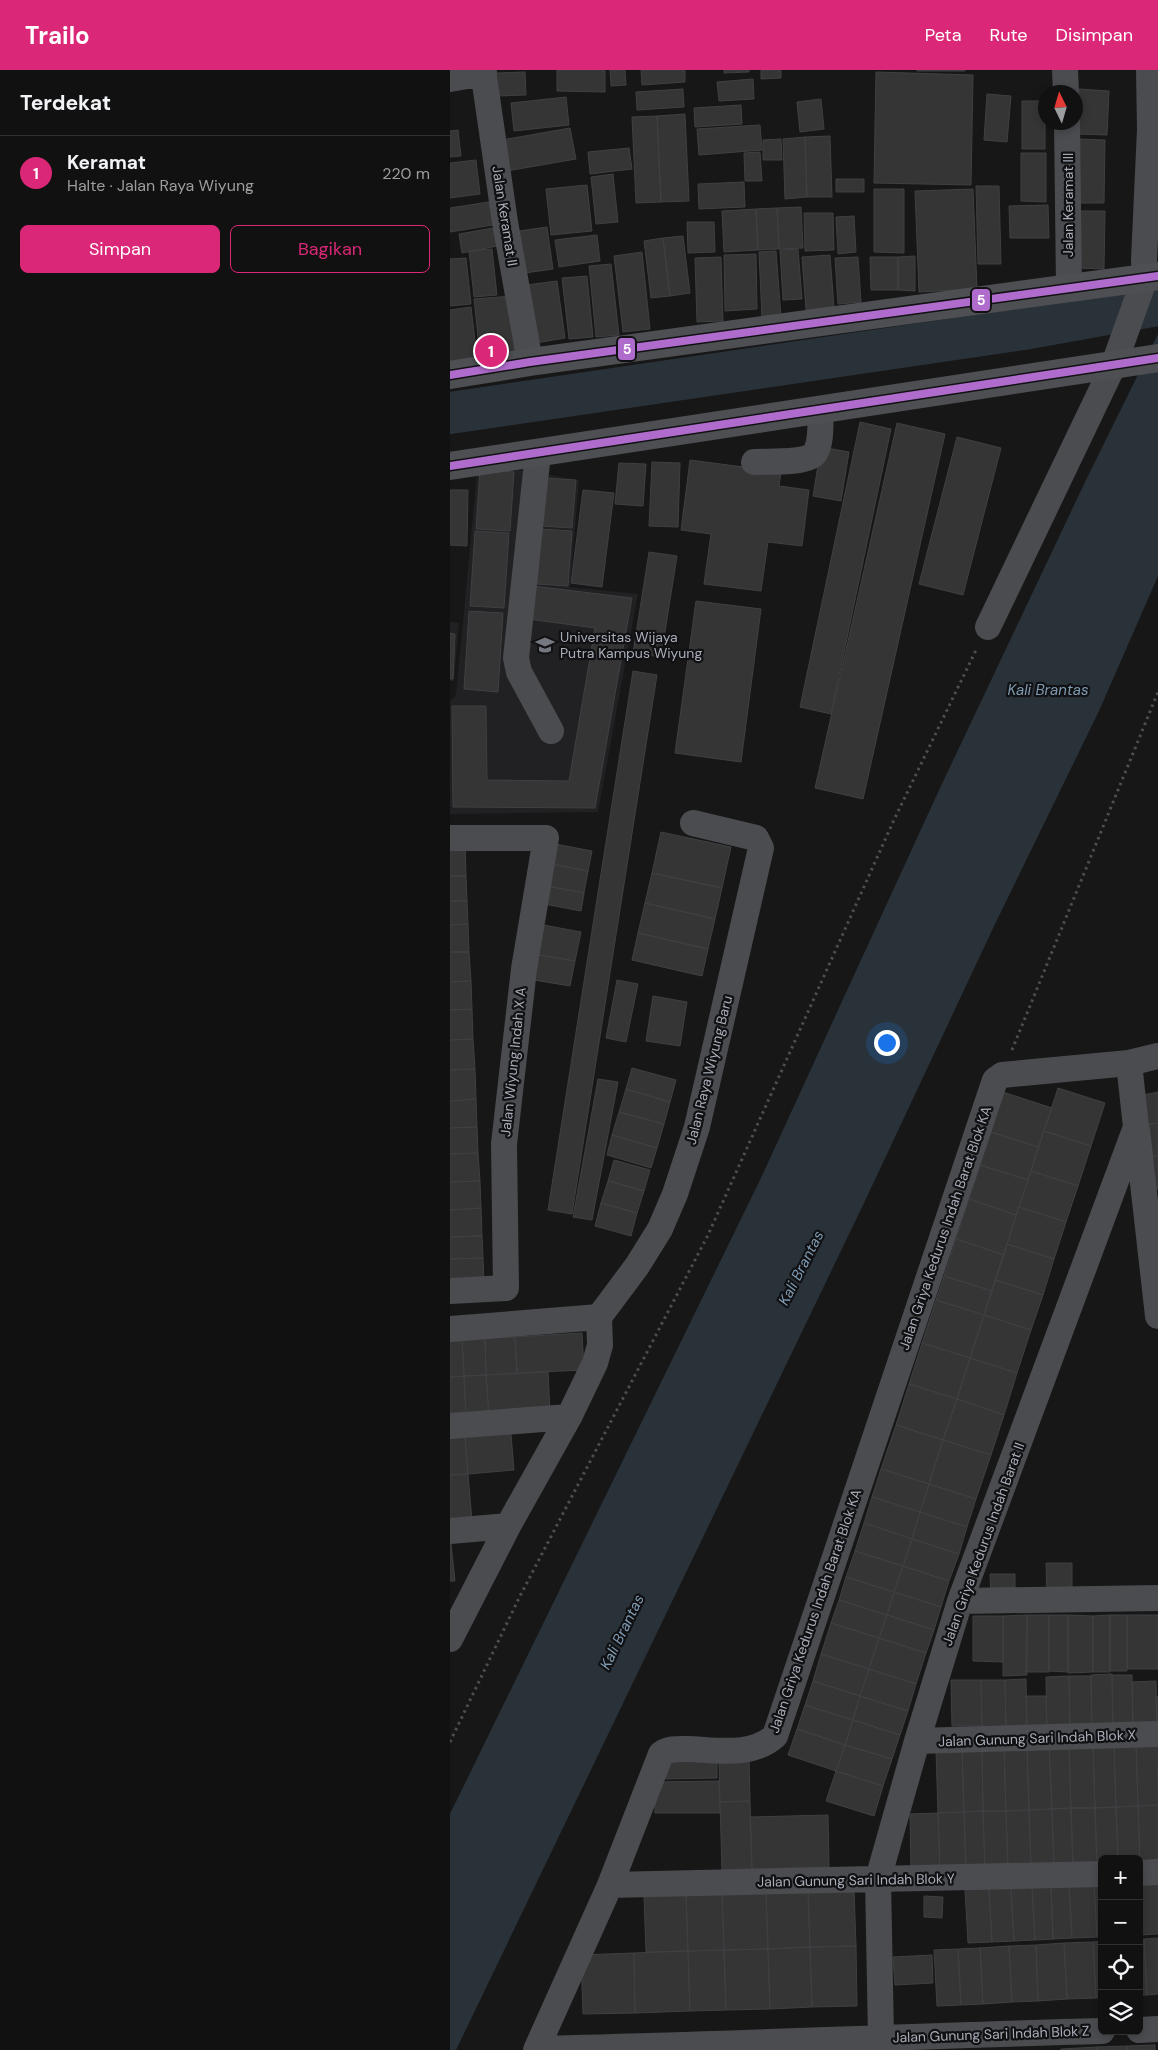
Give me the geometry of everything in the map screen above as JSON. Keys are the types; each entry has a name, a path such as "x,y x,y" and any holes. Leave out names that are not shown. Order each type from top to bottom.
{"main road":[{"path":"450,375 530,362 1151,277"},
{"path":"450,466 821,409 1131,357"}],"street":[{"path":"1065,70 1066,85"},
{"path":"988,627 1131,357 1136,306 1151,277 1150,70"},
{"path":"450,79 484,71"},
{"name":"Jalan Keramat II","path":"484,71 506,222 530,362"},
{"name":"Jalan Keramat III","path":"1067,130 1069,288"},
{"path":"754,462 807,460 815,454 818,446 821,409"},
{"path":"538,453 516,658 520,672 551,731"},
{"name":"Jalan Raya Wiyung Baru","path":"599,1317 637,1266 660,1229 675,1194 697,1127 761,848 756,838 693,823"},
{"name":"Jalan Wiyung Indah X A","path":"450,838 546,838 524,969 504,1144 506,1288 450,1291"},
{"path":"1002,1075 1129,1063 1158,1056"},
{"name":"Jalan Griya Kedurus Indah Barat II","path":"881,2037 878,1879 917,1741 960,1601 1136,1127 1129,1063"},
{"name":"Jalan Griya Kedurus Indah Barat Blok KA","path":"536,2050 610,1885 661,1754 668,1750 680,1749 749,1750 764,1744 775,1736 993,1084 1002,1075"},
{"path":"1136,1127 1158,1316"},
{"path":"450,1329 599,1317 600,1346 598,1355 569,1417 508,1526 450,1639"},
{"path":"450,1426 569,1417"},
{"path":"450,1531 508,1526"},
{"path":"960,1601 1158,1598"},
{"name":"Jalan Gunung Sari Indah Blok X","path":"917,1741 1158,1734"},
{"path":"1143,1872 1158,1872"},
{"name":"Jalan Gunung Sari Indah Blok Y","path":"610,1885 1098,1874"},
{"path":"1143,2030 1158,2029"},
{"name":"Jalan Gunung Sari Indah Blok Z","path":"536,2050 681,2048 881,2037 1098,2031"}],"path":[{"path":"450,1742 519,1598 708,1235 893,822 988,627"},
{"path":"1002,1075 1158,692"}],"shaded area":[{"name":"Universitas Wijaya Putra Kampus Wiyung","path":"478,463 579,480 570,587 638,594 598,812 450,814 450,701 456,695"},
{"path":"450,622 459,623 454,681 450,681"}],"water":[{"name":"Kali Brantas","path":"1158,334 1158,576 1099,711 995,924 864,1203 456,2050 450,2050 450,1814 760,1180 940,788 1086,480"}],"building":[{"path":"557,70 605,70 605,92 557,91"},
{"path":"610,70 625,70 626,85 611,86"},
{"path":"641,70 685,70 685,82 642,85"},
{"path":"724,70 749,70 749,72 724,73"},
{"path":"761,70 781,70 781,78 761,79"},
{"path":"965,70 965,71 917,71"},
{"path":"525,72 526,95 497,96 496,73"},
{"path":"876,72 973,75 971,185 874,183"},
{"path":"753,79 754,99 719,101 717,82"},
{"path":"683,89 684,107 637,110 636,92"},
{"path":"1083,89 1109,91 1107,135 1077,134 1077,130 1083,130"},
{"path":"987,94 1011,96 1007,142 984,140"},
{"path":"566,97 569,125 514,131 511,103"},
{"path":"821,99 824,129 800,132 797,102"},
{"path":"1022,101 1038,101 1038,130 1045,130 1045,149 1022,149"},
{"path":"741,105 742,124 695,127 694,108"},
{"path":"685,114 689,201 661,202 657,116"},
{"path":"657,116 661,202 636,203 632,117"},
{"path":"760,125 762,150 699,155 697,129"},
{"path":"570,128 576,159 507,171 502,140"},
{"path":"458,130 461,156 450,157 450,131"},
{"path":"830,136 832,197 807,197 805,137"},
{"path":"805,137 807,197 785,199 783,139"},
{"path":"781,139 782,160 763,160 763,140"},
{"path":"1078,139 1105,140 1104,203 1077,203"},
{"path":"629,148 632,169 590,174 588,152"},
{"path":"760,152 762,181 745,181 744,153"},
{"path":"1021,153 1046,153 1046,202 1021,201"},
{"path":"476,160 480,194 450,198 450,163"},
{"path":"613,174 618,222 596,224 591,177"},
{"path":"836,179 864,179 864,192 836,192"},
{"path":"744,182 745,207 699,209 698,184"},
{"path":"587,185 592,231 551,235 546,189"},
{"path":"976,186 999,186 1001,264 978,264"},
{"path":"874,189 904,189 904,253 874,252"},
{"path":"973,189 977,289 919,292 915,191"},
{"path":"489,202 493,225 450,232 450,208"},
{"path":"1048,205 1049,238 1010,238 1009,206"},
{"path":"801,207 803,248 779,249 777,208"},
{"path":"777,208 779,249 758,250 756,209"},
{"path":"756,209 758,250 724,252 722,211"},
{"path":"1079,211 1105,211 1104,269 1078,268"},
{"path":"804,213 833,213 834,250 805,251"},
{"path":"854,216 856,252 838,254 836,217"},
{"path":"687,222 714,222 715,252 688,253"},
{"path":"547,227 553,269 525,273 519,231"},
{"path":"493,228 497,246 462,253 459,234"},
{"path":"597,235 600,261 559,267 555,240"},
{"path":"683,236 690,293 670,296 663,238"},
{"path":"663,238 670,296 651,298 644,241"},
{"path":"492,249 497,295 474,297 469,251"},
{"path":"798,249 802,299 783,300 780,250"},
{"path":"776,251 781,317 762,318 759,252"},
{"path":"642,252 650,329 623,332 614,256"},
{"path":"756,254 757,309 725,311 724,255"},
{"path":"830,255 834,307 806,310 802,257"},
{"path":"915,256 915,291 898,290 898,257"},
{"path":"721,257 723,321 697,322 695,258"},
{"path":"858,257 861,302 838,304 835,258"},
{"path":"870,257 898,257 898,290 871,290"},
{"path":"466,258 471,304 450,306 450,259"},
{"path":"611,264 619,335 596,337 589,266"},
{"path":"587,276 593,337 569,339 562,278"},
{"path":"557,281 565,338 536,343 527,285"},
{"path":"513,296 518,353 480,356 474,299"},
{"path":"471,307 477,358 450,361 450,310"},
{"path":"860,422 891,429 831,714 800,707"},
{"path":"897,423 945,434 863,799 815,788"},
{"path":"957,437 1001,448 963,595 919,584"},
{"path":"821,447 849,452 841,501 813,496"},
{"path":"690,460 781,472 779,486 809,490 802,546 768,542 761,591 704,584 711,534 681,530"},
{"path":"652,462 680,463 678,527 649,526"},
{"path":"619,463 646,464 643,506 615,504"},
{"path":"480,469 514,472 510,531 476,529"},
{"path":"544,478 576,480 572,528 541,526"},
{"path":"450,490 468,490 467,546 450,545"},
{"path":"583,490 614,493 602,587 571,583"},
{"path":"540,529 572,531 568,586 537,584"},
{"path":"475,531 509,533 504,608 470,606"},
{"path":"649,552 677,556 661,657 633,653"},
{"path":"533,586 632,598 595,808 453,807 452,706 486,706 487,780 569,781 595,628 528,619"},
{"path":"696,601 761,609 741,762 675,753"},
{"path":"469,611 503,613 498,692 464,689"},
{"path":"450,633 455,634 453,679 450,679"},
{"path":"633,671 657,675 572,1214 548,1210"},
{"path":"661,832 731,847 722,888 652,873"},
{"path":"465,842 466,876 450,876 450,843"},
{"path":"550,843 592,851 588,871 546,863"},
{"path":"546,863 588,871 584,893 542,885"},
{"path":"652,873 722,888 715,919 645,903"},
{"path":"450,876 466,876 467,901 450,901"},
{"path":"542,885 584,893 581,911 539,903"},
{"path":"450,901 467,901 468,924 450,925"},
{"path":"645,903 715,919 708,949 638,933"},
{"path":"468,924 469,952 450,952 450,925"},
{"path":"538,924 581,932 575,961 533,954"},
{"path":"638,933 708,949 702,976 632,960"},
{"path":"450,952 469,952 471,981 450,982"},
{"path":"533,954 575,961 570,986 528,979"},
{"path":"617,980 638,984 626,1042 606,1038"},
{"path":"471,981 472,1009 450,1010 450,982"},
{"path":"653,996 687,1002 680,1046 646,1041"},
{"path":"472,1009 473,1039 450,1040 450,1010"},
{"path":"473,1039 475,1069 450,1070 450,1040"},
{"path":"632,1068 676,1080 670,1102 626,1089"},
{"path":"475,1069 476,1099 450,1101 450,1070"},
{"path":"598,1079 618,1082 592,1220 573,1217"},
{"path":"1058,1088 1105,1103 1091,1146 1044,1131"},
{"path":"626,1089 670,1102 664,1124 619,1112"},
{"path":"1003,1092 1052,1108 1038,1147 991,1132"},
{"path":"1158,1092 1158,1123 1143,1125 1138,1096"},
{"path":"476,1099 477,1127 450,1128 450,1101"},
{"path":"619,1112 664,1124 657,1148 612,1135"},
{"path":"1158,1123 1158,1156 1147,1157 1143,1125"},
{"path":"477,1127 478,1153 450,1154 450,1128"},
{"path":"1044,1131 1091,1146 1078,1186 1031,1171"},
{"path":"991,1132 1038,1147 1028,1180 980,1165"},
{"path":"612,1135 657,1148 651,1168 607,1155"},
{"path":"478,1153 480,1181 450,1182 450,1154"},
{"path":"1158,1156 1158,1189 1153,1190 1147,1157"},
{"path":"614,1160 650,1170 644,1191 608,1181"},
{"path":"980,1165 1028,1180 1016,1215 969,1199"},
{"path":"1031,1171 1078,1186 1066,1222 1019,1207"},
{"path":"480,1181 481,1208 450,1210 450,1182"},
{"path":"608,1181 644,1191 637,1213 601,1203"},
{"path":"969,1199 1016,1215 1004,1255 956,1239"},
{"path":"601,1203 637,1213 631,1236 595,1226"},
{"path":"1019,1207 1066,1222 1054,1259 1007,1244"},
{"path":"481,1208 482,1236 450,1237 450,1210"},
{"path":"482,1236 483,1258 450,1259 450,1237"},
{"path":"956,1239 1004,1255 992,1291 944,1276"},
{"path":"1007,1244 1054,1259 1043,1295 995,1280"},
{"path":"483,1258 484,1283 450,1285 450,1259"},
{"path":"944,1276 992,1291 984,1315 936,1300"},
{"path":"995,1280 1043,1295 1031,1330 984,1315"},
{"path":"936,1300 984,1315 970,1358 922,1343"},
{"path":"984,1315 1031,1330 1017,1373 970,1358"},
{"path":"582,1333 584,1370 517,1373 515,1337"},
{"path":"515,1337 517,1373 486,1375 485,1338"},
{"path":"485,1338 486,1375 464,1376 462,1339"},
{"path":"462,1339 464,1376 450,1377 450,1340"},
{"path":"922,1343 970,1358 957,1399 909,1384"},
{"path":"970,1358 1017,1373 1004,1415 957,1399"},
{"path":"548,1372 550,1413 489,1416 486,1375"},
{"path":"486,1375 489,1416 466,1417 464,1376"},
{"path":"464,1376 466,1417 450,1418 450,1377"},
{"path":"909,1384 957,1399 943,1440 896,1425"},
{"path":"957,1399 1004,1415 991,1455 943,1440"},
{"path":"510,1423 514,1470 468,1474 464,1427"},
{"path":"896,1425 943,1440 929,1484 881,1469"},
{"path":"464,1427 468,1474 450,1475 450,1429"},
{"path":"943,1440 991,1455 976,1499 929,1484"},
{"path":"881,1469 929,1484 920,1512 872,1497"},
{"path":"468,1474 472,1521 450,1523 450,1475"},
{"path":"929,1484 976,1499 967,1527 920,1512"},
{"path":"872,1497 920,1512 912,1539 864,1523"},
{"path":"920,1512 967,1527 959,1554 912,1539"},
{"path":"864,1523 912,1539 903,1566 855,1551"},
{"path":"450,1535 455,1581 450,1581"},
{"path":"912,1539 959,1554 949,1581 903,1566"},
{"path":"855,1551 903,1566 894,1592 846,1577"},
{"path":"1046,1563 1072,1563 1072,1594 1047,1595"},
{"path":"903,1566 949,1581 941,1607 894,1592"},
{"path":"990,1574 1015,1574 1015,1597 991,1598"},
{"path":"846,1577 894,1592 887,1615 839,1600"},
{"path":"894,1592 941,1607 934,1630 887,1615"},
{"path":"839,1600 887,1615 879,1638 831,1623"},
{"path":"887,1615 934,1630 926,1653 879,1638"},
{"path":"1027,1615 1049,1615 1049,1672 1026,1672"},
{"path":"1027,1615 1027,1675 1003,1676 1003,1616"},
{"path":"1049,1615 1068,1615 1068,1672 1049,1671"},
{"path":"1068,1615 1093,1616 1093,1672 1068,1673"},
{"path":"1110,1615 1127,1615 1127,1671 1110,1671"},
{"path":"1110,1615 1110,1672 1093,1672 1093,1616"},
{"path":"1127,1615 1158,1615 1158,1669 1127,1669"},
{"path":"973,1616 1003,1616 1003,1662 973,1661"},
{"path":"831,1623 879,1638 869,1669 821,1654"},
{"path":"879,1638 926,1653 916,1684 869,1669"},
{"path":"821,1654 869,1669 860,1696 813,1681"},
{"path":"869,1669 916,1684 908,1711 860,1696"},
{"path":"1112,1674 1113,1731 1092,1732 1091,1675"},
{"path":"1112,1675 1132,1675 1133,1731 1113,1731"},
{"path":"1069,1676 1091,1676 1092,1732 1070,1732"},
{"path":"1069,1676 1070,1732 1047,1732 1046,1677"},
{"path":"1026,1679 1027,1733 1006,1733 1005,1680"},
{"path":"951,1680 981,1680 982,1726 952,1726"},
{"path":"981,1680 1005,1680 1006,1733 982,1733"},
{"path":"813,1681 860,1696 853,1720 805,1705"},
{"path":"1156,1681 1157,1730 1133,1731 1132,1682"},
{"path":"860,1696 908,1711 900,1735 853,1720"},
{"path":"1026,1696 1046,1696 1047,1732 1027,1733"},
{"path":"1156,1697 1158,1697 1158,1730 1157,1730"},
{"path":"805,1705 853,1720 845,1745 797,1729"},
{"path":"853,1720 900,1735 892,1759 845,1745"},
{"path":"797,1729 845,1745 836,1771 788,1755"},
{"path":"1136,1743 1138,1806 1116,1807 1114,1744"},
{"path":"1136,1743 1157,1743 1158,1805 1138,1806"},
{"path":"1114,1744 1116,1807 1095,1808 1093,1745"},
{"path":"845,1745 892,1759 883,1786 836,1771"},
{"path":"1093,1745 1095,1808 1071,1808 1069,1746"},
{"path":"1049,1746 1069,1746 1071,1808 1052,1809"},
{"path":"1049,1746 1052,1809 1029,1810 1027,1747"},
{"path":"1027,1747 1029,1810 1006,1811 1004,1748"},
{"path":"982,1748 983,1811 964,1812 962,1749"},
{"path":"982,1748 1004,1748 1006,1811 983,1811"},
{"path":"962,1749 964,1812 938,1813 936,1750"},
{"path":"717,1755 717,1778 666,1779 665,1756"},
{"path":"749,1758 750,1801 720,1802 719,1759"},
{"path":"836,1771 883,1786 874,1816 826,1801"},
{"path":"719,1781 720,1813 655,1813 655,1782"},
{"path":"750,1801 752,1869 722,1870 720,1802"},
{"path":"1158,1805 1158,1864 1143,1864 1143,1855 1140,1855 1138,1806"},
{"path":"1138,1806 1140,1855 1118,1855 1116,1807"},
{"path":"1116,1807 1118,1855 1098,1855 1098,1866 1097,1866 1095,1808"},
{"path":"1071,1808 1095,1808 1097,1866 1073,1867"},
{"path":"1071,1808 1073,1867 1054,1868 1052,1809"},
{"path":"1052,1809 1054,1868 1031,1868 1029,1810"},
{"path":"1029,1810 1031,1868 1008,1869 1006,1811"},
{"path":"983,1811 1006,1811 1008,1869 985,1870"},
{"path":"983,1811 985,1870 966,1870 964,1812"},
{"path":"964,1812 966,1870 940,1871 938,1813"},
{"path":"938,1813 940,1871 911,1872 910,1814"},
{"path":"828,1815 829,1867 752,1869 750,1817"},
{"path":"1158,1881 1158,1934 1143,1935 1143,1882"},
{"path":"1094,1884 1098,1884 1097,1937"},
{"path":"1094,1884 1097,1937 1072,1938 1069,1885"},
{"path":"1069,1885 1072,1938 1053,1939 1051,1886"},
{"path":"1051,1886 1053,1939 1035,1940 1032,1887"},
{"path":"1032,1887 1035,1940 1014,1941 1011,1888"},
{"path":"1011,1888 1014,1941 992,1942 989,1889"},
{"path":"854,1889 856,1946 810,1947 808,1891"},
{"path":"989,1889 992,1942 968,1943 965,1890"},
{"path":"808,1891 810,1947 768,1949 766,1892"},
{"path":"766,1892 768,1949 724,1950 722,1894"},
{"path":"722,1894 724,1950 688,1951 686,1895"},
{"path":"686,1895 688,1951 646,1952 644,1896"},
{"path":"924,1896 943,1897 942,1918 924,1917"},
{"path":"1158,1938 1158,1994 1147,1995 1144,1939"},
{"path":"1143,1939 1144,1939 1147,1995 1143,1995"},
{"path":"1098,1941 1098,1998 1096,1998 1093,1942"},
{"path":"1093,1942 1096,1998 1067,1999 1064,1943"},
{"path":"1064,1943 1067,1999 1038,2001 1036,1945"},
{"path":"1036,1945 1038,2001 1012,2002 1009,1946"},
{"path":"856,1946 857,2006 812,2007 810,1947"},
{"path":"1009,1946 1012,2002 983,2004 980,1948"},
{"path":"810,1947 812,2007 770,2009 768,1949"},
{"path":"980,1948 983,2004 961,2005 958,1949"},
{"path":"768,1949 770,2009 726,2010 724,1950"},
{"path":"958,1949 961,2005 937,2006 934,1950"},
{"path":"724,1950 726,2010 690,2011 688,1951"},
{"path":"688,1951 690,2011 635,2013 634,1953"},
{"path":"634,1953 635,2013 583,2014 581,1955"},
{"path":"932,1955 933,1983 895,1985 893,1957"},
{"path":"1155,2045 1155,2050 1127,2050 1127,2046"},
{"path":"1127,2046 1127,2050 1097,2050 1097,2047"},
{"path":"1097,2047 1097,2050 1061,2050 1061,2049"}],"waterway":[{"path":"450,413 1023,329 1158,305"}],"transit line":[{"name":"5","path":"450,375 530,362 1158,276"},
{"name":"5","path":"450,466 1158,358"}],"place":[{"name":"Keramat","path":"491,351"},
{"name":"Universitas Wijaya Putra Kampus Wiyung","path":"545,645"}]}
